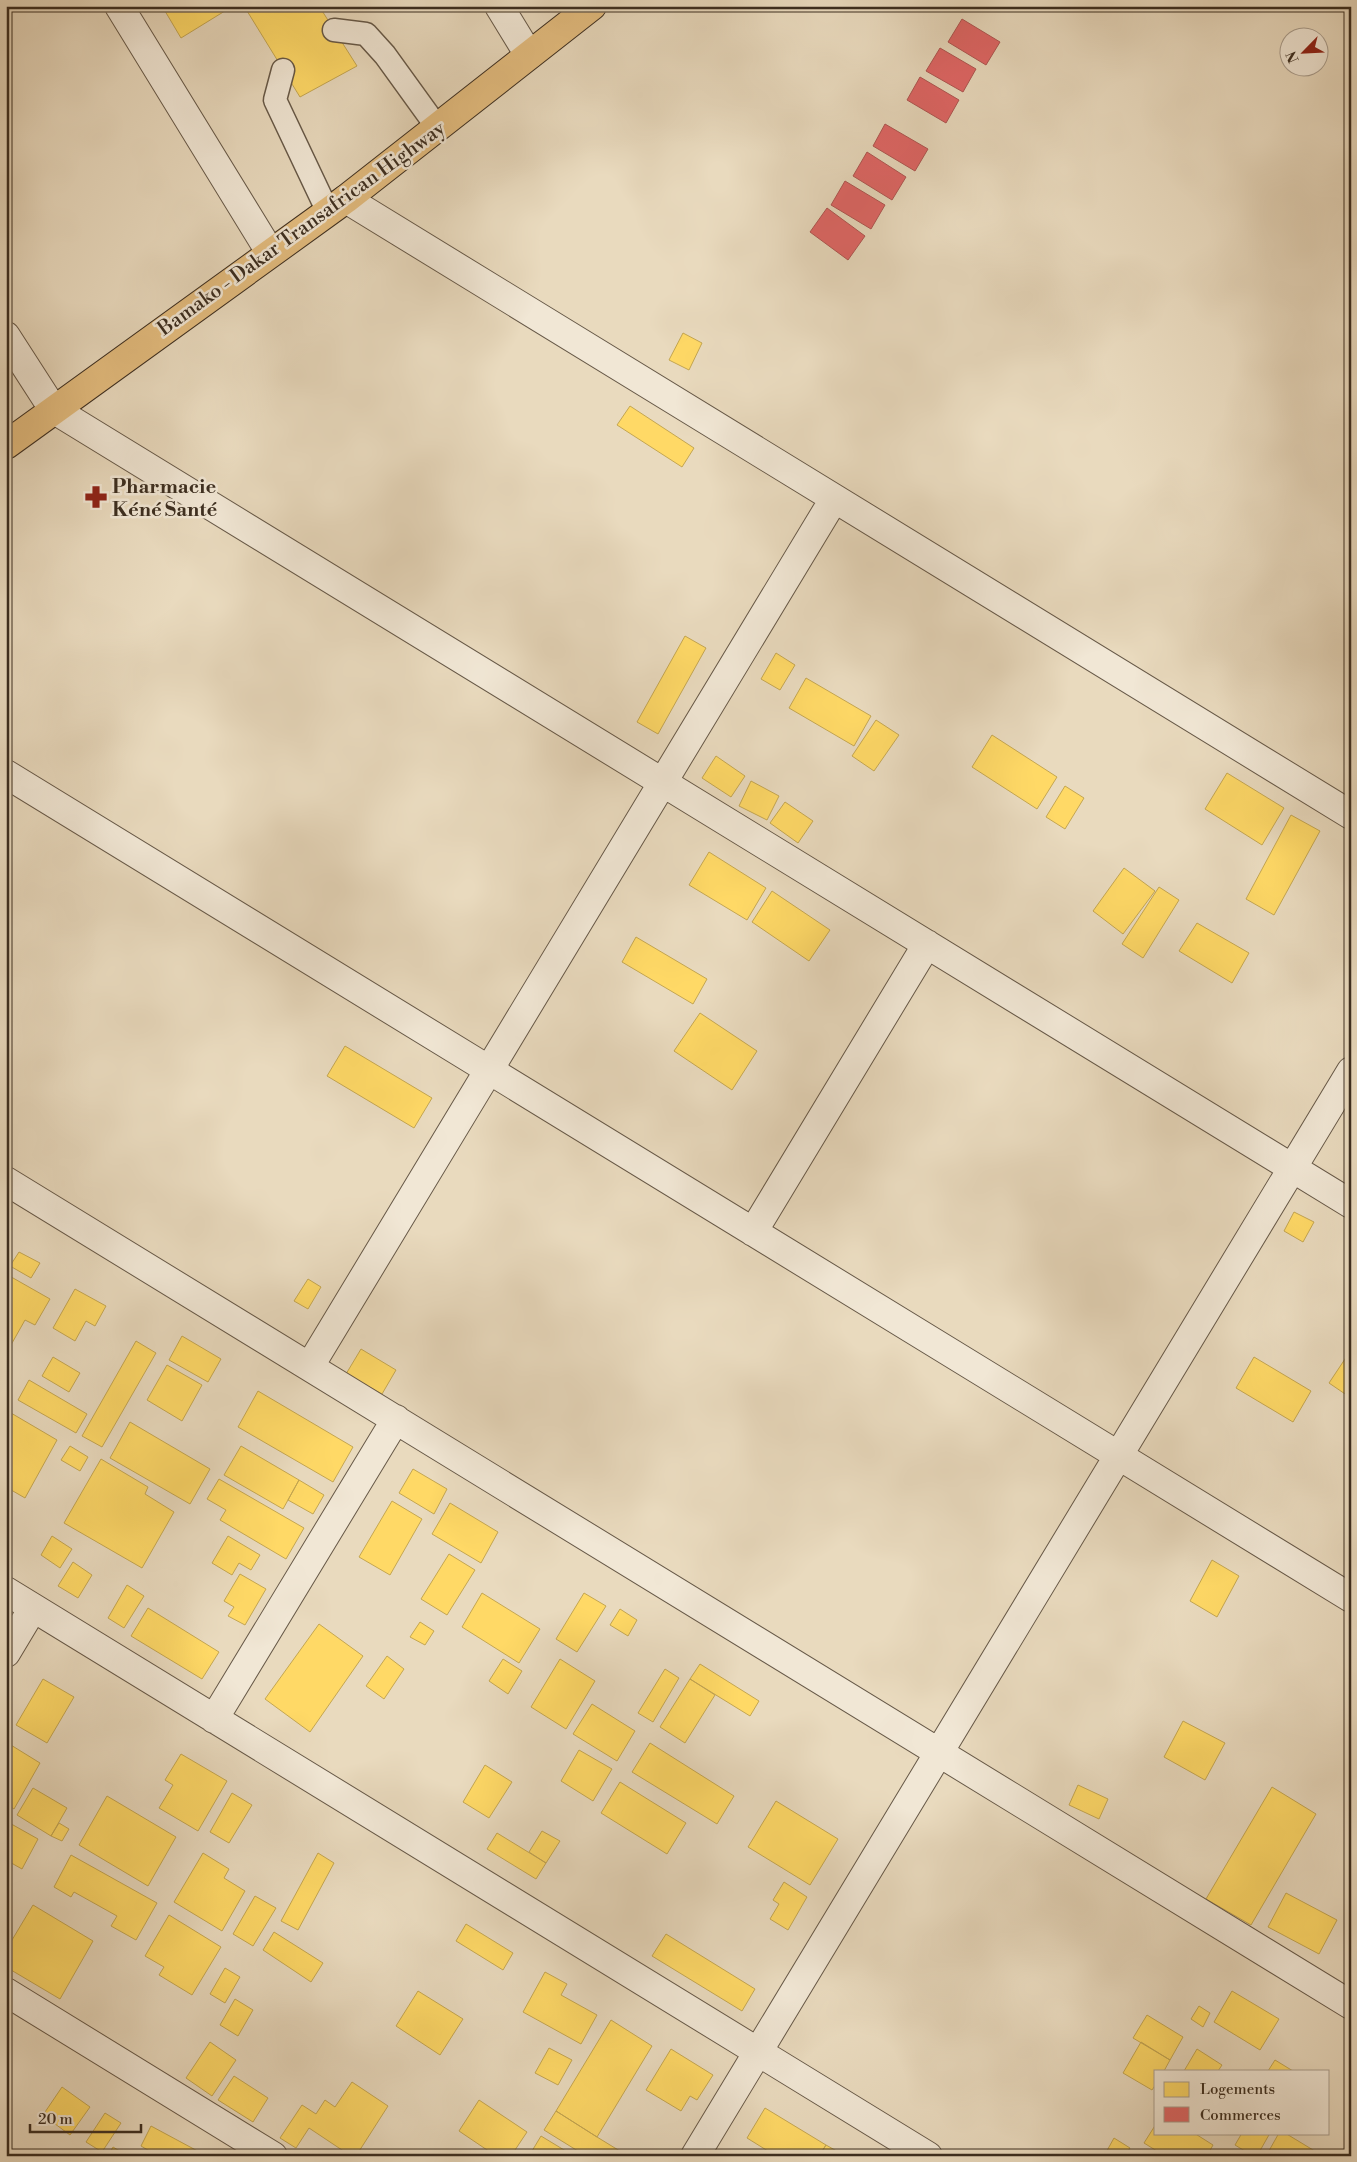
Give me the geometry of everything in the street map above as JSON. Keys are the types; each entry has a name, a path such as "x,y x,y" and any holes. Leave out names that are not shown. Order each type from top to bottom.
{"highway":[{"name":"Bamako - Dakar Transafrican Highway","path":"6,445 53,409 337,205 592,6"}],"street":[{"path":"119,6 270,252"},
{"path":"499,6 529,55"},
{"path":"337,205 834,499 1351,815"},
{"path":"6,336 53,409 1351,1204"},
{"path":"310,1366 834,499"},
{"path":"6,774 1351,1598"},
{"path":"753,1232 927,944"},
{"path":"695,2156 1351,1071"},
{"path":"6,1180 1351,2005"},
{"path":"214,1719 396,1419"},
{"path":"6,1591 928,2156"},
{"path":"6,1653 33,1608"},
{"path":"6,1992 273,2156"}],"lane":[{"path":"334,30 366,34 385,55 437,127"},
{"path":"283,70 275,100 337,205"}],"building: Logements":[{"path":"162,6 233,6 181,38"},
{"path":"244,6 319,6 357,66 300,97"},
{"path":"683,333 702,343 689,370 669,360"},
{"path":"630,406 694,448 682,467 617,425"},
{"path":"685,636 706,648 658,734 637,722"},
{"path":"776,653 795,665 780,690 761,679"},
{"path":"806,678 871,716 854,746 789,708"},
{"path":"876,720 899,735 874,771 852,756"},
{"path":"992,735 1057,777 1037,809 972,767"},
{"path":"716,756 745,776 731,797 702,778"},
{"path":"1227,773 1284,808 1262,845 1205,809"},
{"path":"751,781 779,796 767,820 739,806"},
{"path":"1065,786 1084,798 1065,829 1046,817"},
{"path":"785,802 813,821 798,843 770,823"},
{"path":"1291,815 1320,831 1274,915 1246,899"},
{"path":"709,852 766,888 747,920 689,885"},
{"path":"1124,868 1155,891 1123,934 1093,911"},
{"path":"1159,887 1179,900 1143,958 1122,944"},
{"path":"772,891 830,930 809,961 752,922"},
{"path":"1197,923 1249,953 1232,983 1179,951"},
{"path":"636,937 707,979 693,1004 622,962"},
{"path":"700,1013 757,1051 732,1090 674,1051"},
{"path":"345,1046 432,1098 414,1128 327,1076"},
{"path":"1294,1212 1314,1222 1303,1242 1284,1231"},
{"path":"19,1252 40,1263 31,1278 10,1266"},
{"path":"6,1274 50,1299 35,1325 25,1320 7,1352"},
{"path":"308,1279 321,1287 308,1309 294,1301"},
{"path":"75,1289 106,1306 95,1326 86,1321 75,1341 53,1328"},
{"path":"182,1336 221,1359 208,1382 169,1360"},
{"path":"136,1341 156,1353 102,1447 82,1436"},
{"path":"361,1349 396,1370 382,1394 346,1374"},
{"path":"1351,1350 1351,1398 1329,1383"},
{"path":"53,1357 80,1373 69,1392 42,1376"},
{"path":"1254,1357 1311,1391 1293,1422 1236,1388"},
{"path":"167,1365 202,1385 182,1421 147,1400"},
{"path":"29,1380 87,1414 76,1433 18,1400"},
{"path":"258,1391 353,1447 333,1482 238,1427"},
{"path":"11,1413 57,1440 25,1498 6,1487 6,1422"},
{"path":"130,1422 210,1469 190,1504 110,1458"},
{"path":"70,1446 88,1457 80,1471 61,1460"},
{"path":"241,1446 299,1480 283,1509 224,1475"},
{"path":"101,1459 148,1487 145,1494 174,1512 142,1568 64,1523"},
{"path":"413,1469 447,1489 434,1514 399,1493"},
{"path":"219,1479 304,1528 286,1559 220,1520 226,1510 207,1499"},
{"path":"299,1480 324,1495 313,1514 288,1500"},
{"path":"392,1501 422,1519 390,1575 359,1557"},
{"path":"450,1503 498,1532 481,1563 432,1534"},
{"path":"52,1536 72,1549 60,1568 41,1555"},
{"path":"228,1536 260,1555 251,1570 239,1563 232,1575 212,1563"},
{"path":"449,1554 475,1570 447,1615 421,1599"},
{"path":"1212,1560 1239,1576 1217,1617 1190,1601"},
{"path":"73,1562 92,1575 78,1598 58,1586"},
{"path":"240,1574 266,1589 245,1625 228,1616 234,1607 224,1601"},
{"path":"127,1585 144,1596 124,1628 108,1618"},
{"path":"482,1593 540,1629 519,1663 462,1627"},
{"path":"584,1593 606,1606 577,1652 556,1639"},
{"path":"148,1608 219,1652 202,1679 131,1636"},
{"path":"620,1609 637,1620 628,1636 610,1625"},
{"path":"420,1622 434,1631 425,1645 410,1637"},
{"path":"319,1624 363,1656 310,1732 265,1699"},
{"path":"387,1656 404,1669 384,1699 366,1686"},
{"path":"503,1659 522,1671 508,1694 489,1681"},
{"path":"560,1659 595,1681 566,1729 531,1707"},
{"path":"700,1664 759,1701 750,1716 690,1679"},
{"path":"665,1669 679,1678 653,1722 638,1713"},
{"path":"43,1679 74,1697 47,1743 16,1725"},
{"path":"690,1679 715,1695 685,1743 660,1727"},
{"path":"592,1704 635,1731 617,1761 573,1734"},
{"path":"1183,1721 1225,1743 1205,1780 1164,1757"},
{"path":"6,1742 40,1763 14,1809 6,1804"},
{"path":"650,1743 734,1796 717,1824 632,1772"},
{"path":"579,1750 612,1769 593,1801 561,1781"},
{"path":"181,1754 227,1781 198,1831 159,1808 173,1785 165,1780"},
{"path":"485,1765 512,1782 489,1818 463,1802"},
{"path":"620,1782 686,1823 667,1854 601,1813"},
{"path":"1078,1785 1108,1799 1099,1819 1069,1805"},
{"path":"1272,1787 1316,1814 1251,1925 1206,1899"},
{"path":"33,1788 67,1808 51,1836 17,1815"},
{"path":"232,1793 252,1805 229,1843 210,1832"},
{"path":"107,1796 176,1837 148,1886 79,1845"},
{"path":"776,1801 838,1839 810,1885 748,1847"},
{"path":"6,1821 38,1839 22,1869 6,1860"},
{"path":"59,1823 69,1829 62,1841 51,1836"},
{"path":"542,1831 560,1841 546,1863 529,1852"},
{"path":"497,1833 546,1863 536,1879 487,1849"},
{"path":"203,1853 229,1869 224,1878 245,1891 222,1931 174,1902"},
{"path":"318,1853 334,1863 298,1930 281,1921"},
{"path":"71,1855 157,1903 136,1940 111,1926 117,1916 74,1892 71,1897 54,1887"},
{"path":"784,1882 807,1897 788,1930 770,1919 779,1904 773,1900"},
{"path":"1286,1893 1337,1920 1319,1954 1268,1927"},
{"path":"255,1896 276,1908 253,1946 233,1934"},
{"path":"33,1905 93,1941 60,1999 6,1967 6,1950"},
{"path":"169,1915 221,1947 192,1995 159,1975 164,1967 145,1956"},
{"path":"466,1924 513,1953 503,1970 456,1941"},
{"path":"274,1932 323,1963 311,1982 263,1950"},
{"path":"666,1934 755,1989 742,2011 652,1956"},
{"path":"225,1968 240,1977 225,2003 210,1994"},
{"path":"545,1972 567,1984 561,1995 597,2015 581,2044 523,2012"},
{"path":"418,1991 463,2019 440,2055 396,2026"},
{"path":"1232,1991 1279,2019 1260,2050 1214,2022"},
{"path":"235,1999 253,2010 238,2036 220,2025"},
{"path":"1199,2006 1210,2013 1203,2027 1191,2019"},
{"path":"1147,2015 1183,2037 1170,2060 1133,2038"},
{"path":"611,2020 652,2046 597,2137 556,2111"},
{"path":"210,2042 236,2060 212,2096 186,2078"},
{"path":"1141,2042 1170,2060 1165,2070 1154,2070 1154,2087 1152,2090 1123,2073"},
{"path":"549,2048 572,2060 558,2085 535,2073"},
{"path":"671,2049 713,2075 697,2100 690,2096 681,2111 646,2090"},
{"path":"1197,2049 1222,2065 1219,2070 1185,2070"},
{"path":"1275,2060 1291,2070 1269,2070"},
{"path":"234,2076 268,2098 253,2122 218,2100"},
{"path":"352,2082 388,2106 356,2156 351,2156 309,2128 296,2148 280,2138 302,2105 316,2114 325,2100 335,2107"},
{"path":"62,2087 90,2107 70,2135 43,2115"},
{"path":"479,2100 527,2132 511,2156 496,2156 459,2131"},
{"path":"765,2108 826,2145 819,2156 776,2156 747,2138"},
{"path":"556,2111 628,2156 586,2156 544,2130"},
{"path":"105,2113 121,2123 102,2152 86,2142"},
{"path":"151,2126 205,2156 158,2156 141,2146"},
{"path":"1154,2127 1154,2134 1196,2134 1213,2145 1207,2156 1165,2156 1144,2143"},
{"path":"1241,2134 1269,2134 1257,2156 1253,2156 1235,2145"},
{"path":"1278,2134 1287,2134 1323,2156 1266,2156"},
{"path":"541,2136 574,2156 529,2156"},
{"path":"1114,2138 1130,2148 1125,2156 1104,2156"},
{"path":"826,2145 842,2154 842,2156 819,2156"},
{"path":"113,2147 128,2156 108,2156"},
{"path":"12,2150 22,2156 9,2156"}],"building: Commerces":[{"path":"962,19 1000,42 986,65 948,42"},
{"path":"940,48 976,69 963,92 926,71"},
{"path":"920,77 959,100 946,123 907,100"},
{"path":"885,124 928,149 915,171 873,146"},
{"path":"867,152 906,177 892,200 853,176"},
{"path":"845,181 885,205 871,229 831,205"},
{"path":"827,208 865,236 848,260 810,232"}],"place":[{"name":"Pharmacie Kéné Santé","path":"96,497"}]}
